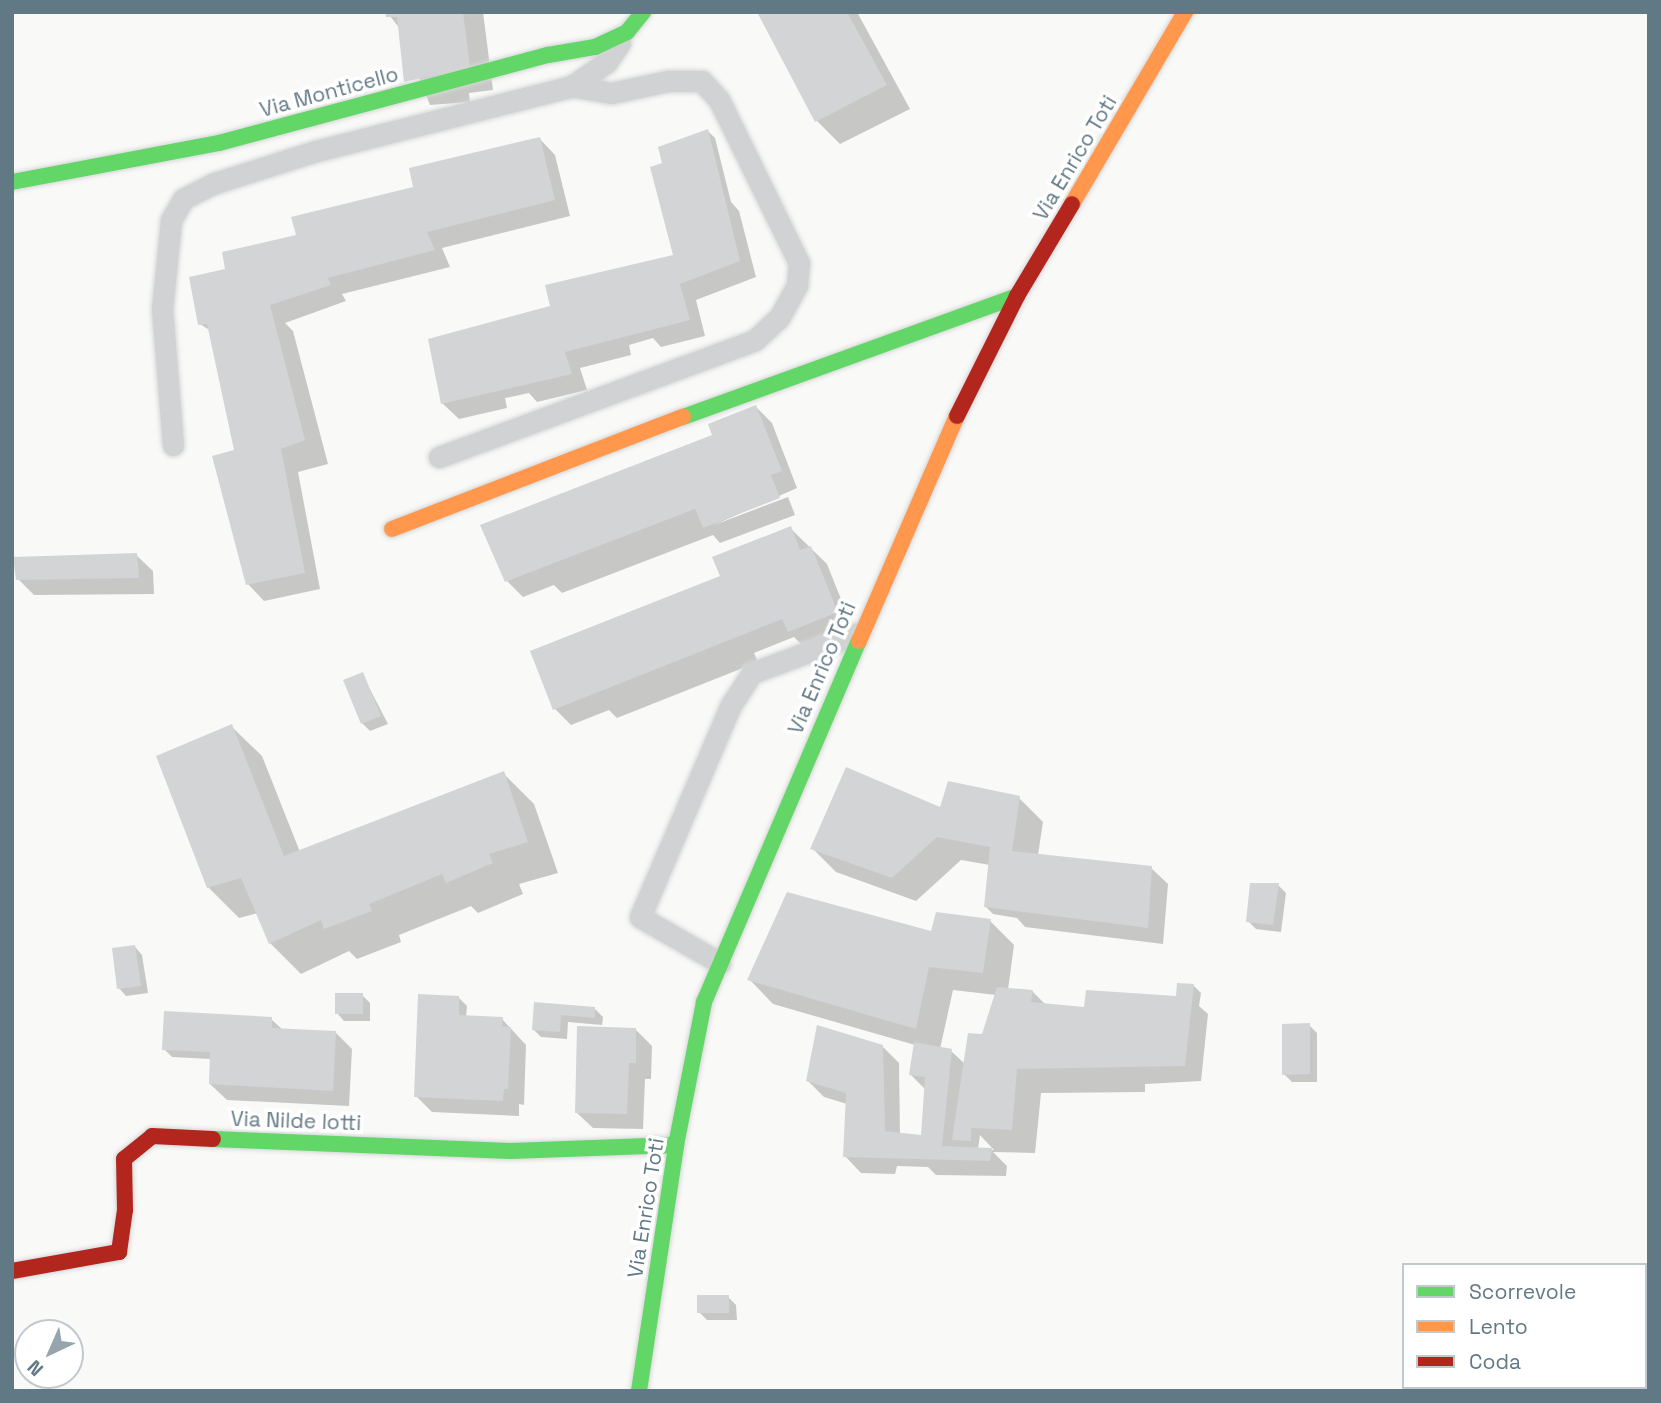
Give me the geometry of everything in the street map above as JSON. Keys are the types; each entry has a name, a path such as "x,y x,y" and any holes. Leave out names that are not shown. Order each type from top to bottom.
{"street":[{"name":"Via Monticello","path":"12,182 219,143 548,55 595,47 627,32 643,12"},
{"name":"Via Enrico Toti","path":"639,1391 676,1145 704,1002 859,633 949,432 1017,296 1185,12"},
{"path":"392,529 792,375 1017,296"},
{"name":"Via Nilde lotti","path":"12,1271 119,1252 125,1210 124,1159 152,1136 510,1151 676,1145"}],"lane":[{"path":"173,445 162,309 171,220 183,199 212,184 316,151 572,86 607,62 627,32"},
{"path":"439,457 755,340 779,318 797,285 799,262 719,100 702,81 668,81 611,93 572,86"},
{"path":"720,963 640,917 731,705 752,673 859,633"}],"building":[{"path":"385,12 463,12 470,67 404,82 397,17 386,17"},
{"path":"757,12 847,12 887,85 815,122"},
{"path":"708,129 740,261 680,284 690,320 565,352 572,374 441,404 428,339 550,306 545,285 673,255 650,167 662,163 658,147"},
{"path":"540,137 555,200 427,232 435,250 328,278 331,285 270,305 305,440 281,449 305,573 246,585 212,456 234,450 207,324 198,325 189,277 225,269 222,252 296,235 291,217 413,187 409,168"},
{"path":"756,405 782,471 771,475 780,498 703,528 695,509 505,582 480,525 712,435 708,424"},
{"path":"791,526 800,550 811,546 838,612 788,632 782,619 553,710 530,651 720,576 712,557"},
{"path":"137,553 139,578 16,580 13,557"},
{"path":"363,672 381,716 361,724 343,680"},
{"path":"232,724 284,856 504,771 528,842 489,854 493,863 446,883 442,874 369,904 372,911 324,929 321,920 269,944 241,878 207,888 156,756"},
{"path":"846,767 940,807 948,781 1020,796 1012,851 1152,866 1148,928 984,907 990,847 937,837 892,878 810,849"},
{"path":"1250,883 1279,883 1273,925 1246,922"},
{"path":"787,892 931,931 936,912 991,919 983,973 929,967 916,1029 747,980"},
{"path":"135,945 141,986 117,989 112,948"},
{"path":"1177,983 1194,984 1185,1066 1017,1069 1012,1130 971,1128 971,1141 952,1140 968,1033 982,1034 997,987 1033,990 1031,1002 1084,1007 1086,990 1176,996"},
{"path":"335,993 363,993 363,1014 335,1014"},
{"path":"418,994 459,996 459,1015 503,1017 502,1026 511,1027 508,1089 504,1089 503,1101 414,1097"},
{"path":"534,1002 595,1007 595,1018 561,1015 560,1032 532,1030"},
{"path":"164,1011 272,1017 272,1028 336,1031 333,1091 209,1084 210,1052 162,1050"},
{"path":"1310,1023 1310,1074 1282,1075 1282,1024"},
{"path":"817,1025 883,1045 885,1131 921,1135 925,1077 909,1075 914,1042 952,1049 942,1146 992,1148 990,1161 843,1157 846,1093 806,1081"},
{"path":"577,1026 636,1028 636,1063 629,1063 627,1114 575,1113"},
{"path":"697,1295 729,1295 729,1313 697,1313"}],"traffic: fast":[{"path":"12,182 219,143 548,55 595,47 627,32 643,12"},
{"path":"683,417 1017,296"},
{"path":"639,1391 676,1145 704,1002 859,641"},
{"path":"213,1139 510,1151 676,1145"}],"traffic: slow":[{"path":"1072,204 1185,12"},
{"path":"859,641 957,416"},
{"path":"392,529 683,417"}],"traffic: jam":[{"path":"957,416 1017,296 1072,204"},
{"path":"12,1271 119,1252 125,1210 124,1159 152,1136 213,1139"}]}
